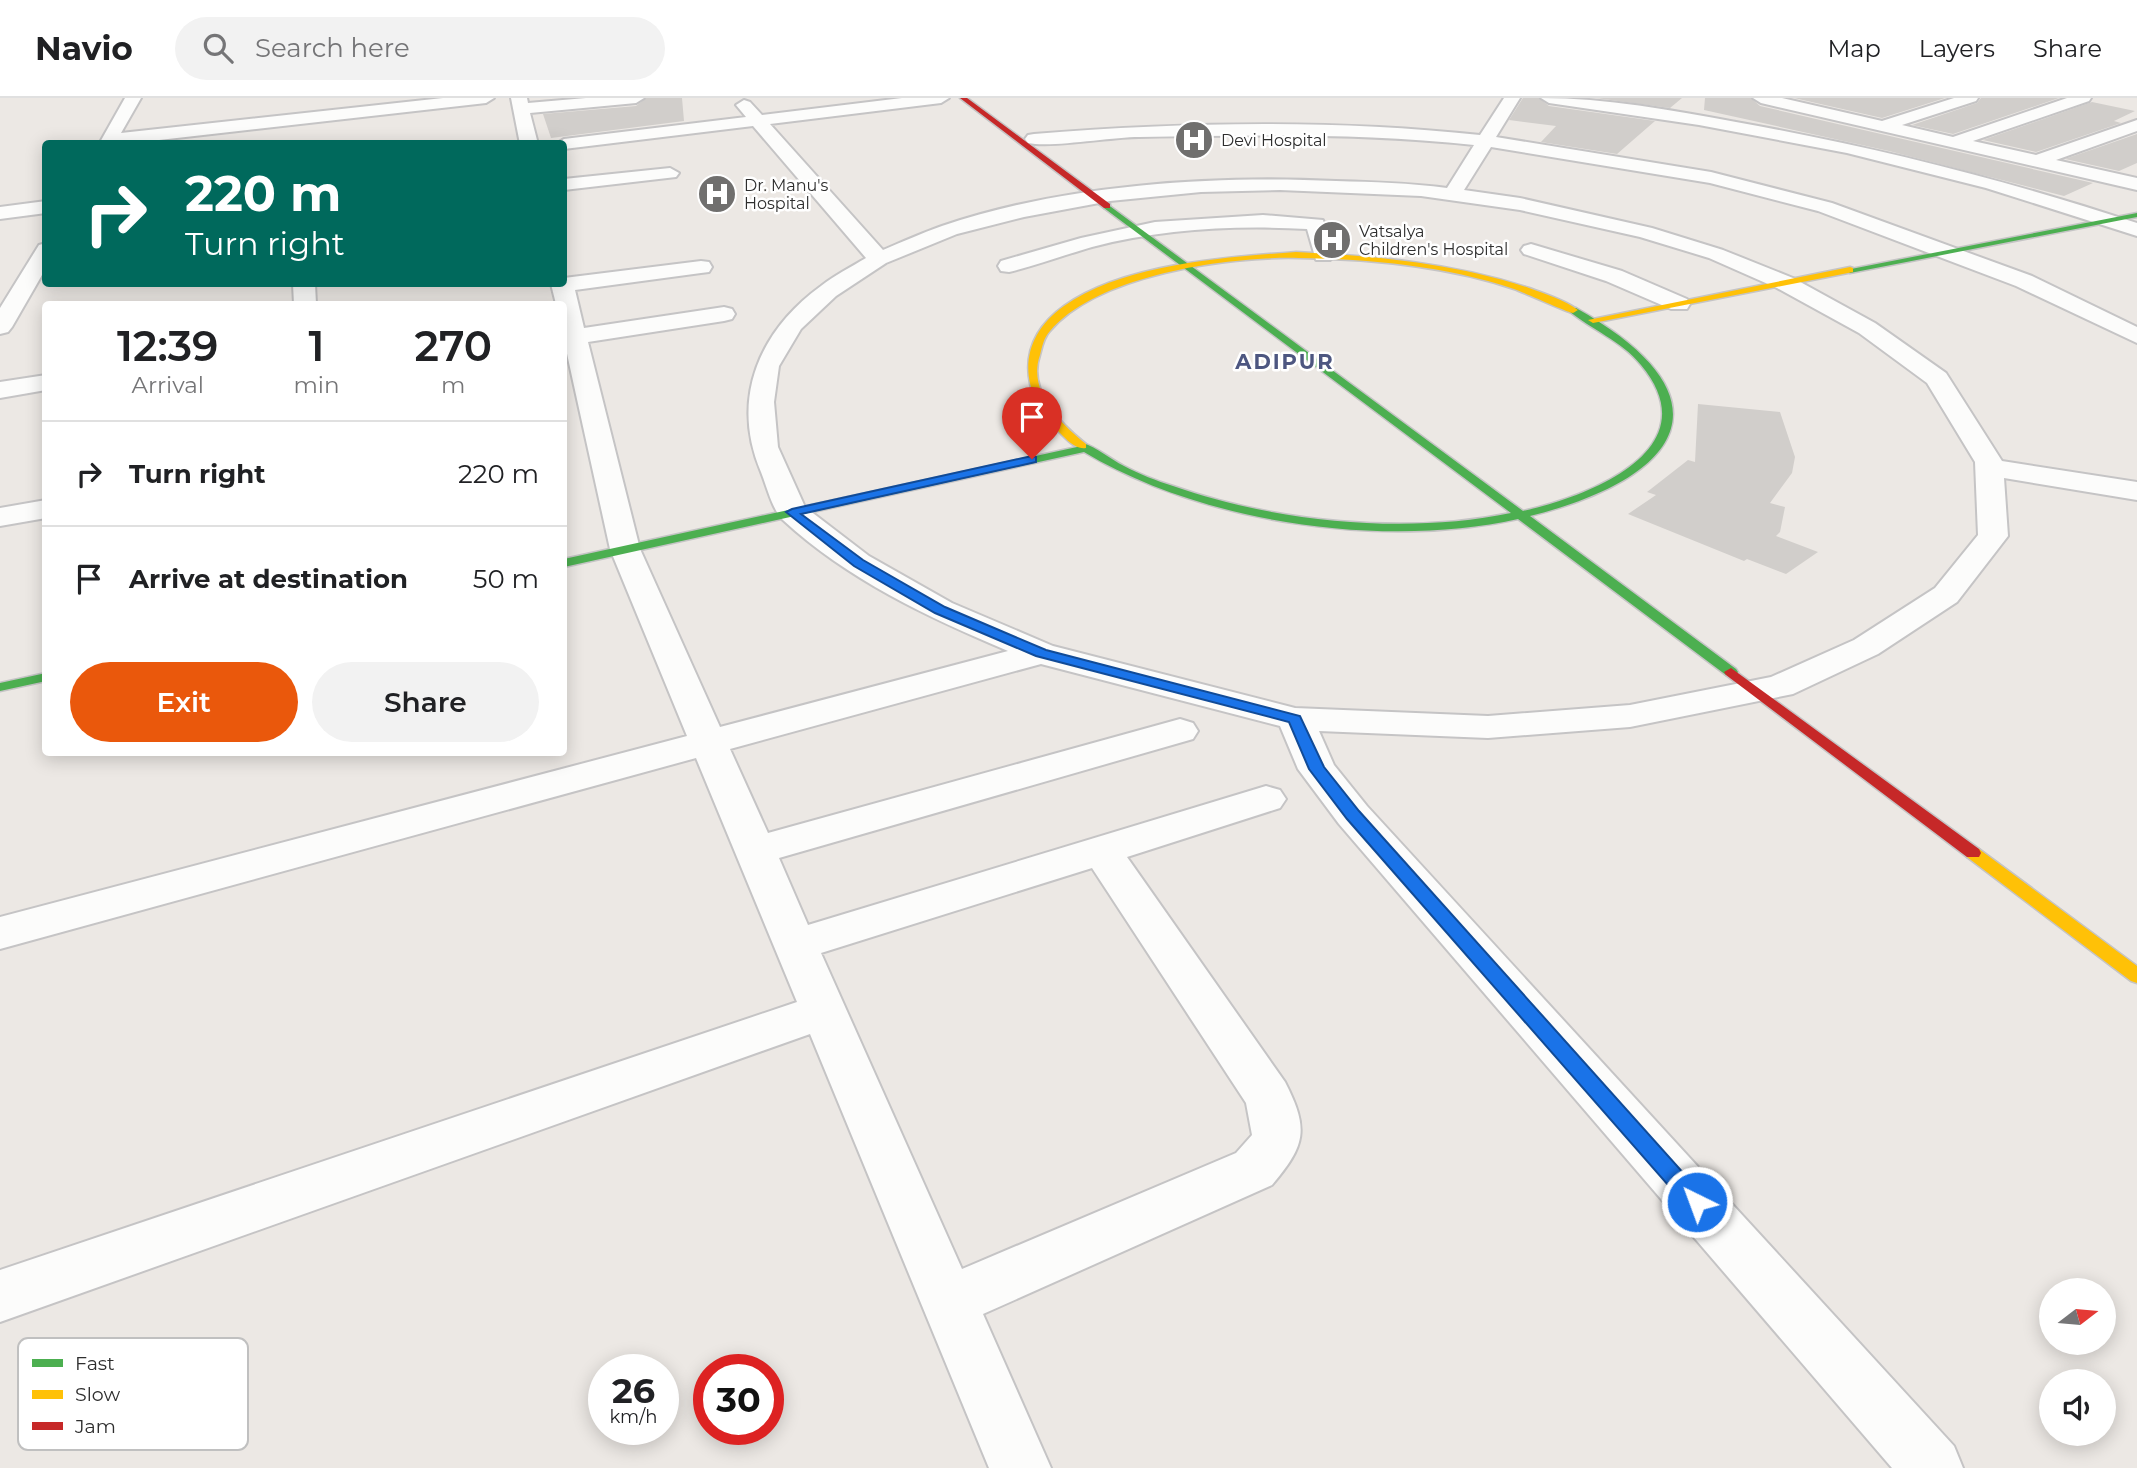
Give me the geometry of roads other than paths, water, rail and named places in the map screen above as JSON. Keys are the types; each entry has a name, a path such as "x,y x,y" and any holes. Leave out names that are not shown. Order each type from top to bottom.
{"street":[{"path":"109,140 133,98"},
{"path":"125,140 486,98"},
{"path":"528,140 520,103 636,98"},
{"path":"738,98 879,259"},
{"path":"567,144 941,98"},
{"path":"963,98 1585,542"},
{"path":"977,98 1034,139 1103,196"},
{"path":"1452,195 1512,98"},
{"path":"1549,98 1752,128 1831,144 1970,98"},
{"path":"1653,98 1937,169 2137,230"},
{"path":"1761,98 2137,184"},
{"path":"1810,109 1847,98"},
{"path":"1954,142 2083,98"},
{"path":"2037,161 2137,125"},
{"path":"1034,139 1134,132 1313,129 1413,133 1615,160 1711,178 1825,207 2024,281 2137,336"},
{"path":"567,185 670,173"},
{"path":"1280,184 1374,187 1520,204 1645,232 1716,254 1785,283 1867,328 1937,378 1989,461 1993,536 1946,595 1866,647 1771,685 1630,716 1488,727 1295,719 1041,653 940,610 858,563 792,512 764,447 761,402 767,366 792,326 828,291 879,259 950,230 1023,211 1103,196 1201,186 1280,184"},
{"path":"0,213 42,208"},
{"path":"1593,320 2137,215"},
{"path":"1009,266 1088,242 1148,229 1262,221 1310,221 1319,227 1323,256"},
{"path":"1531,250 1614,276 1679,304"},
{"path":"0,327 42,256"},
{"path":"1323,256 1392,261 1496,281 1543,297 1611,330 1643,357 1662,383 1670,409 1663,439 1649,458 1614,484 1522,516 1434,526 1363,525 1288,518 1216,503 1140,478 1086,448 1064,432 1040,402 1030,372 1036,345 1048,326 1076,303 1112,285 1194,263 1246,257 1323,256"},
{"path":"1194,263 1522,516 1771,685 2137,976"},
{"path":"559,293 701,267"},
{"path":"23,287 42,285"},
{"path":"575,337 724,314"},
{"path":"567,315 593,409 625,549 1020,1468"},
{"path":"0,390 42,383"},
{"path":"567,413 593,409"},
{"path":"567,562 1086,448"},
{"path":"1989,467 2137,491"},
{"path":"0,517 42,510"},
{"path":"0,933 1041,653"},
{"path":"0,687 42,678"},
{"path":"1295,719 1317,769 1353,815 1933,1468"},
{"path":"755,851 1180,730"},
{"path":"795,945 1266,799"},
{"path":"949,1301 1254,1169 1275,1145 1278,1125 1268,1096 1101,850"},
{"path":"0,1296 824,1011"}],"place":[{"name":"Devi Hospital","path":"1194,140"},
{"name":"Dr. Manu's Hospital","path":"717,194"},
{"name":"Vatsalya Children's Hospital","path":"1332,240"}],"district":[{"name":"ADIPUR","path":"1285,361"}]}
